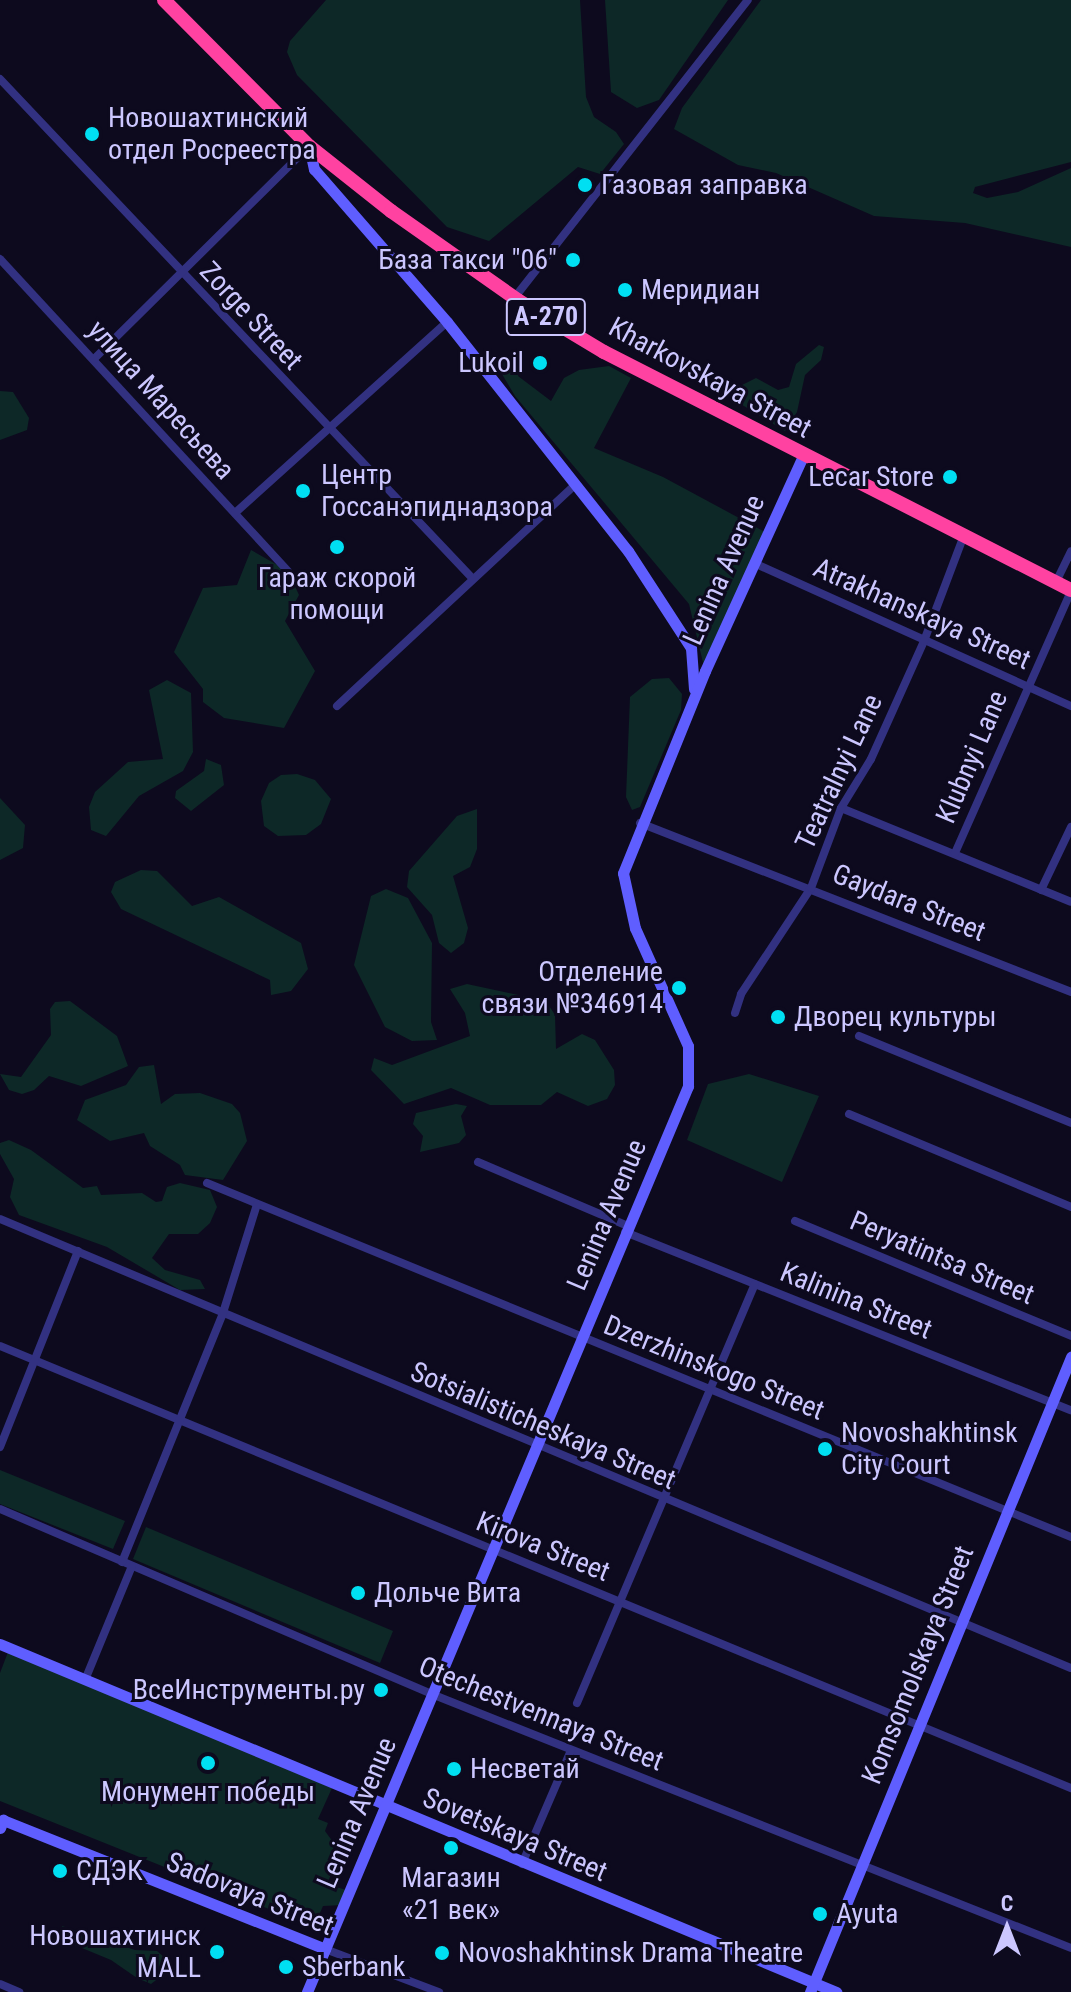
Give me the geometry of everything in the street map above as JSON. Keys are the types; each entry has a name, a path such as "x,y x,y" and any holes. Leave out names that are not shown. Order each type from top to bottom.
{"highway":[{"name":"Kharkovskaya Street","path":"164,0 309,146 515,297 604,352 1071,591"}],"main road":[{"name":"Kharkovskaya Street","path":"309,146 314,169 447,322 576,484 683,635 695,671 693,697"},
{"name":"Lenina Avenue","path":"307,1992 495,1552 580,1337 688,1086 691,1060 625,900 623,873 640,823 693,697 803,456"},
{"name":"Komsomolskaya Street","path":"812,1987 1071,1357"},
{"name":"Sovetskaya Street","path":"0,1644 812,1987 836,1992"},
{"name":"Sadovaya Street","path":"1,1822 325,1949"}],"street":[{"path":"515,297 748,0"},
{"name":"Zorge Street","path":"0,79 327,430 473,579"},
{"path":"94,359 309,146"},
{"name":"улица Маресьева","path":"0,259 288,571"},
{"path":"235,513 447,322"},
{"path":"337,706 576,484"},
{"name":"Teatralnyi Lane","path":"735,1013 798,900 811,888 841,808 871,759 924,641 963,538"},
{"path":"1056,582 1071,551"},
{"name":"Atrakhanskaya Street","path":"754,563 1071,706"},
{"name":"Klubnyi Lane","path":"955,853 1026,685 1071,591"},
{"path":"841,808 1071,902"},
{"name":"Gaydara Street","path":"640,823 1071,992"},
{"path":"1041,890 1071,827"},
{"path":"859,1036 1071,1123"},
{"path":"849,1114 1071,1207"},
{"name":"Kalinina Street","path":"478,1162 755,1284 1071,1410"},
{"name":"Dzerzhinskogo Street","path":"207,1183 1071,1537"},
{"path":"122,1562 222,1316 257,1204"},
{"name":"Sotsialisticheskaya Street","path":"0,1219 222,1316 1071,1668"},
{"name":"Peryatintsa Street","path":"795,1221 1071,1336"},
{"path":"0,1447 78,1251"},
{"path":"577,1703 618,1600 755,1284"},
{"name":"Kirova Street","path":"0,1346 1071,1788"},
{"name":"Otechestvennaya Street","path":"0,1509 434,1695 1071,1948"},
{"path":"85,1680 132,1566"},
{"path":"522,1864 571,1750"},
{"name":"Sadovaya Street","path":"325,1949 439,1992"},
{"path":"0,1984 19,1992"}],"green space":[{"path":"326,0 580,0 586,97 594,117 616,132 624,144 600,174 578,167 489,241 447,227 297,75 287,52 290,41"},
{"path":"605,0 728,0 659,100 637,108 611,92"},
{"path":"761,0 1071,0 1071,162 975,187 973,193 987,198 1018,192 1071,168 1071,247 965,223 874,216 776,173 738,165 674,129 682,108"},
{"path":"819,345 824,347 821,360 805,375 797,412 785,431 739,403 738,387 756,378 778,390 789,387 796,364"},
{"path":"501,355 517,358 518,376 551,401 564,378 579,370 609,366 631,378 594,448 663,477 767,533 705,671 689,604 515,396 496,364"},
{"path":"0,391 13,392 29,418 27,430 0,440"},
{"path":"251,550 288,571 299,595 285,621 315,671 284,728 224,718 203,702 203,689 174,652 203,588 237,585"},
{"path":"669,678 682,694 681,710 640,807 632,810 626,797 630,697 652,679"},
{"path":"167,680 191,693 193,752 183,771 139,796 106,836 91,830 89,807 95,792 128,762 163,759 149,690"},
{"path":"206,759 221,765 224,785 191,811 175,798 176,791 204,771"},
{"path":"297,774 315,780 331,799 321,824 306,835 278,836 264,826 261,801 269,783 281,775"},
{"path":"0,798 25,825 23,848 0,860"},
{"path":"477,809 477,849 470,867 453,876 468,928 464,943 451,953 439,943 432,915 407,887 409,871 457,816"},
{"path":"141,870 157,871 192,906 219,897 301,943 308,969 291,991 271,995 270,980 121,909 111,892 115,882"},
{"path":"386,889 408,898 432,943 431,1022 437,1040 412,1041 385,1027 354,965 371,896"},
{"path":"467,984 546,1001 555,1015 556,1049 582,1034 595,1040 614,1070 615,1085 607,1099 588,1106 557,1092 541,1105 490,1105 451,1088 404,1104 371,1070 374,1058 392,1065 470,1036 465,1013 450,989"},
{"path":"70,1001 117,1036 128,1066 81,1086 49,1076 34,1090 22,1094 9,1090 0,1074 21,1077 51,1035 50,1009 55,1002"},
{"path":"154,1065 161,1104 175,1094 200,1093 232,1104 240,1113 247,1141 223,1180 185,1175 180,1165 150,1146 144,1133 110,1141 77,1120 85,1100 126,1085 139,1067"},
{"path":"749,1074 819,1096 782,1182 687,1140 708,1084"},
{"path":"456,1104 467,1106 461,1116 466,1135 459,1143 420,1152 423,1136 413,1124 416,1113"},
{"path":"9,1140 31,1150 83,1188 97,1186 101,1195 142,1193 156,1202 162,1201 167,1187 180,1183 210,1190 217,1207 210,1223 198,1234 169,1234 152,1258 165,1270 200,1280 205,1289 180,1290 107,1247 19,1215 10,1197 14,1179 0,1154 0,1143"},
{"path":"0,1470 125,1521 113,1549 0,1504"},
{"path":"146,1527 393,1631 380,1663 133,1559"},
{"path":"8,1652 332,1788 318,1819 328,1823 325,1831 333,1842 334,1867 327,1884 346,1890 343,1905 323,1906 314,1927 0,1801 0,1673"},
{"path":"62,1926 135,1950 157,1951 164,1957 164,1974 151,1984 137,1978 111,1960 65,1941"}],"place":[{"name":"Новошахтинский отдел Росреестра","path":"92,134"},
{"name":"Газовая заправка","path":"585,185"},
{"name":"База такси \"06\"","path":"573,260"},
{"name":"Меридиан","path":"625,290"},
{"name":"Lukoil","path":"540,363"},
{"name":"Lecar Store","path":"950,477"},
{"name":"Центр Госсанэпиднадзора","path":"303,491"},
{"name":"Гараж скорой помощи","path":"337,547"},
{"name":"Отделение связи №346914","path":"679,988"},
{"name":"Дворец культуры","path":"778,1017"},
{"name":"Novoshakhtinsk City Court","path":"825,1449"},
{"name":"Дольче Вита","path":"358,1593"},
{"name":"ВсеИнструменты.ру","path":"381,1690"},
{"name":"Монумент победы","path":"208,1763"},
{"name":"Несветай","path":"454,1769"},
{"name":"Магазин «21 век»","path":"451,1848"},
{"name":"СДЭК","path":"60,1871"},
{"name":"Ayuta","path":"820,1914"},
{"name":"Новошахтинск MALL","path":"217,1952"},
{"name":"Novoshakhtinsk Drama Theatre","path":"442,1953"},
{"name":"Sberbank","path":"286,1967"}]}
